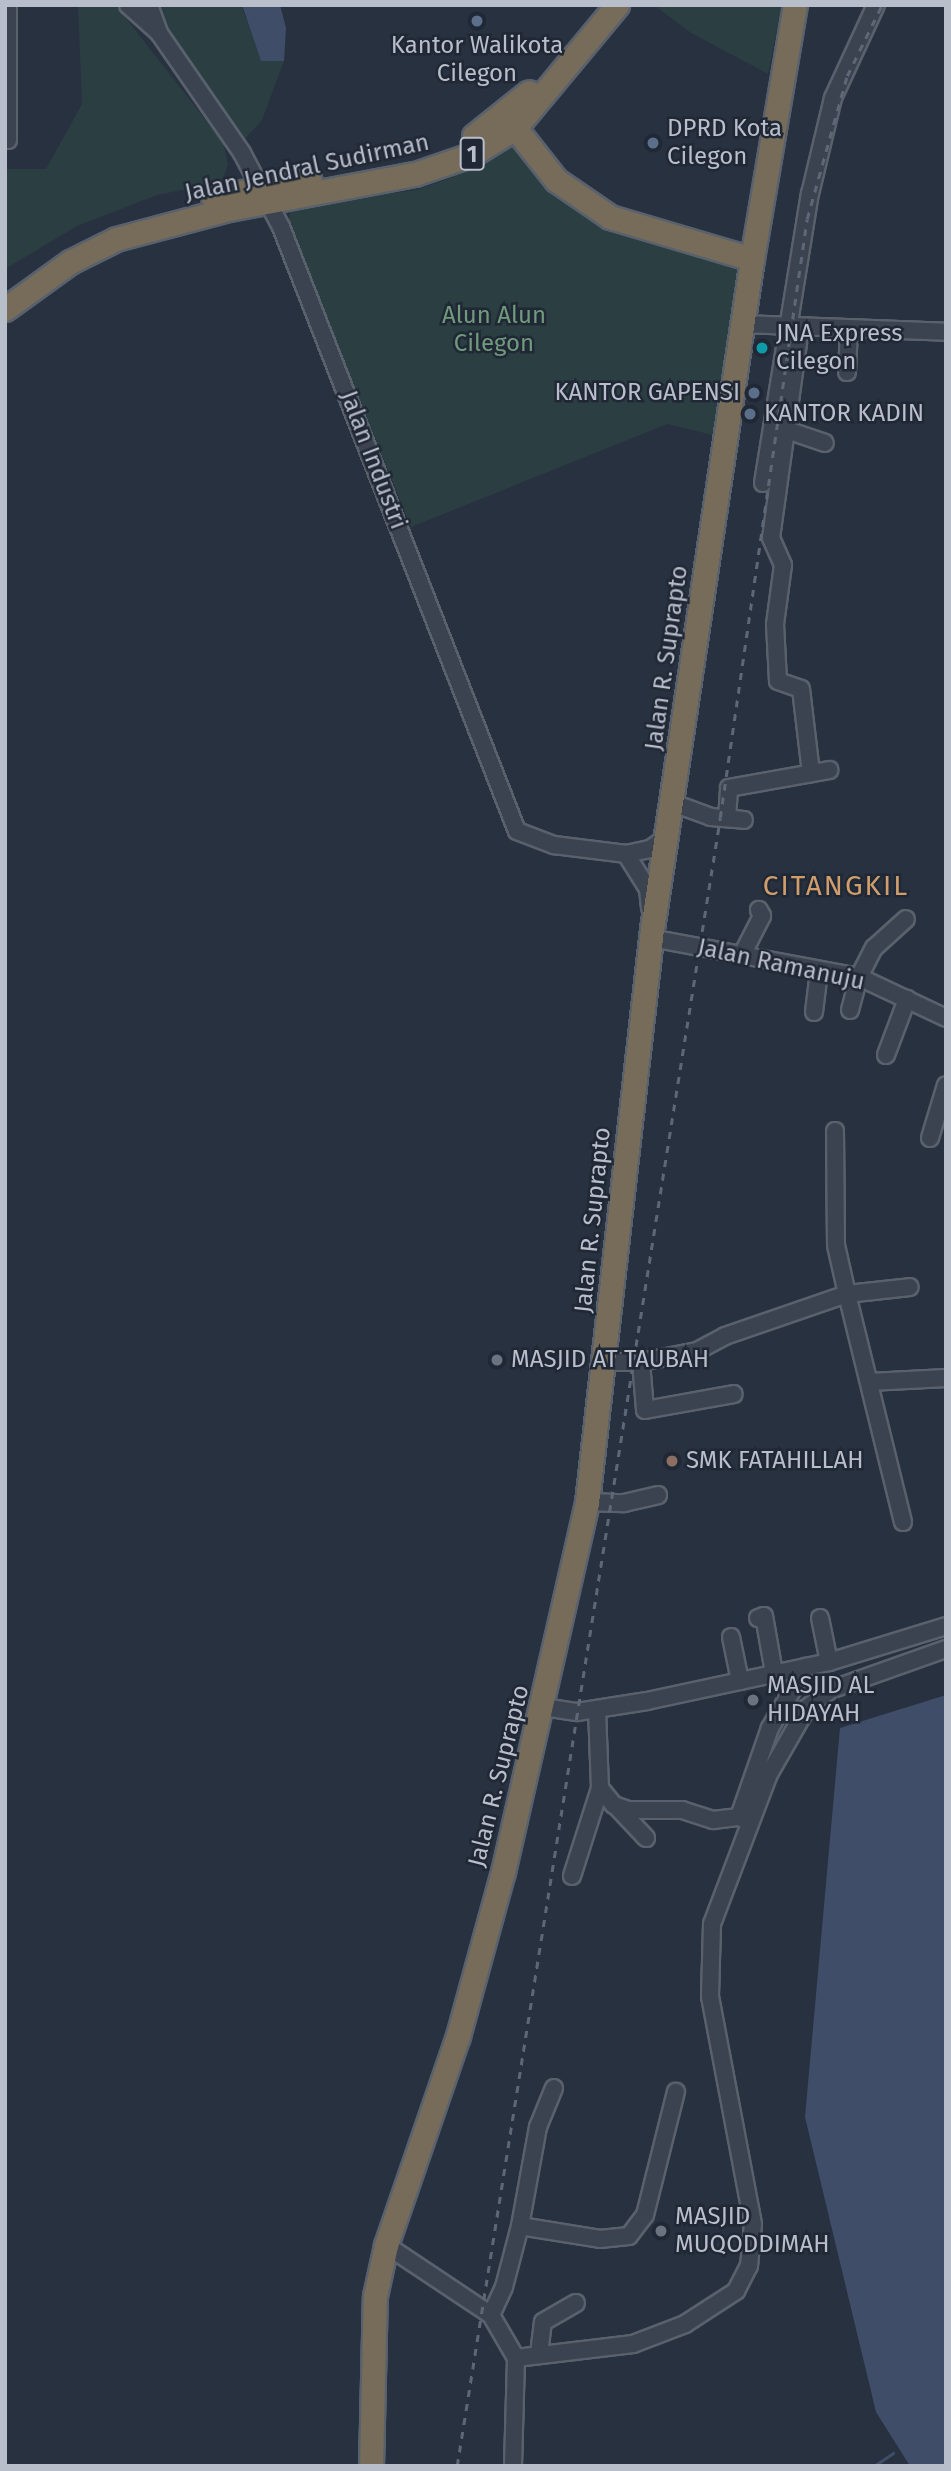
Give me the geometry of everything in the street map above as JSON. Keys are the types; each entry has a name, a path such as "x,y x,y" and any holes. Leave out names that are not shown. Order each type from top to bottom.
{"highway":[{"name":"Jalan Jendral Sudirman","path":"5,309 70,262 116,239 265,195 412,160 466,141 513,108 558,62 601,5"},
{"name":"Jalan Jendral Sudirman","path":"5,290 73,243 103,228 265,195 452,163 515,128 617,5"},
{"name":"Jalan R. Suprapto","path":"371,2466 375,2296 386,2245 458,2036 544,1707 587,1503 652,934 751,259 795,5"},
{"path":"515,128 556,180 610,217 751,259"}],"street":[{"path":"8,5 8,140"},
{"path":"128,5 159,33"},
{"name":"Jalan Industri","path":"149,5 159,33 265,195 517,831 554,845 626,854 650,849 667,837"},
{"path":"763,483 834,98 876,5"},
{"path":"743,324 792,329 946,332"},
{"path":"792,329 771,538 783,565 775,624 776,668 780,683 801,690 811,773"},
{"path":"847,372 849,330"},
{"path":"784,429 825,443"},
{"path":"727,818 729,788 829,770"},
{"path":"673,803 710,817 744,820"},
{"path":"626,854 648,889 652,934"},
{"path":"743,953 762,916 760,910"},
{"path":"850,1010 859,977 874,948 906,919"},
{"name":"Jalan Ramanuju","path":"652,934 819,971 859,977 946,1018"},
{"path":"814,1012 819,971"},
{"path":"886,1055 906,999"},
{"path":"929,1138 946,1085"},
{"path":"835,1131 836,1245 903,1522"},
{"path":"604,1362 642,1362 697,1351 726,1336 848,1294 910,1287"},
{"path":"642,1362 645,1410 734,1394"},
{"path":"870,1382 946,1378"},
{"path":"587,1503 624,1503 658,1496"},
{"path":"758,1618 764,1616 774,1673"},
{"path":"820,1618 829,1662"},
{"path":"544,1707 597,1710 829,1662 946,1626"},
{"path":"731,1637 740,1681"},
{"path":"744,1820 807,1707 837,1687 946,1650"},
{"path":"516,2358 620,2347 685,2324 736,2291 749,2266 753,2224 710,1996 712,1924 767,1734 806,1667"},
{"path":"572,1876 600,1788 597,1710"},
{"path":"600,1788 646,1838"},
{"path":"614,1805 635,1811 682,1810 713,1820 744,1820"},
{"path":"491,2315 504,2287 520,2227 538,2127 554,2088"},
{"path":"520,2227 600,2239 629,2236 645,2215 676,2092"},
{"path":"386,2245 491,2315 516,2358 513,2466"},
{"path":"539,2354 543,2322 576,2303"}],"green space":[{"path":"78,5 117,7 223,142 228,165 222,182 157,195 77,226 5,269 5,169 46,169 82,104"},
{"path":"158,5 241,5 261,60 284,61 262,120 245,139 227,124 171,38"},
{"path":"654,5 782,5 768,74 691,33"},
{"name":"Alun Alun Cilegon","path":"514,138 549,184 741,267 717,436 667,424 411,527 288,223 291,207 416,190 451,178"}],"water":[{"path":"242,5 280,5 286,28 284,61 261,61"},
{"path":"946,1695 946,2466 910,2466 876,2412 805,2117 840,1728"}],"waterway":[{"path":"874,2466 893,2453"}],"railway":[{"path":"457,2466 720,818 807,219 847,76 882,5"}],"place":[{"name":"Kantor Walikota Cilegon","path":"477,21"},
{"name":"DPRD Kota Cilegon","path":"653,143"},
{"name":"JNA Express Cilegon","path":"762,348"},
{"name":"KANTOR GAPENSI","path":"754,393"},
{"name":"KANTOR KADIN","path":"750,414"},
{"name":"MASJID AT TAUBAH","path":"497,1360"},
{"name":"SMK FATAHILLAH","path":"672,1461"},
{"name":"MASJID AL HIDAYAH","path":"753,1700"},
{"name":"MASJID MUQODDIMAH","path":"661,2231"}],"district":[{"name":"CITANGKIL","path":"836,886"}]}
